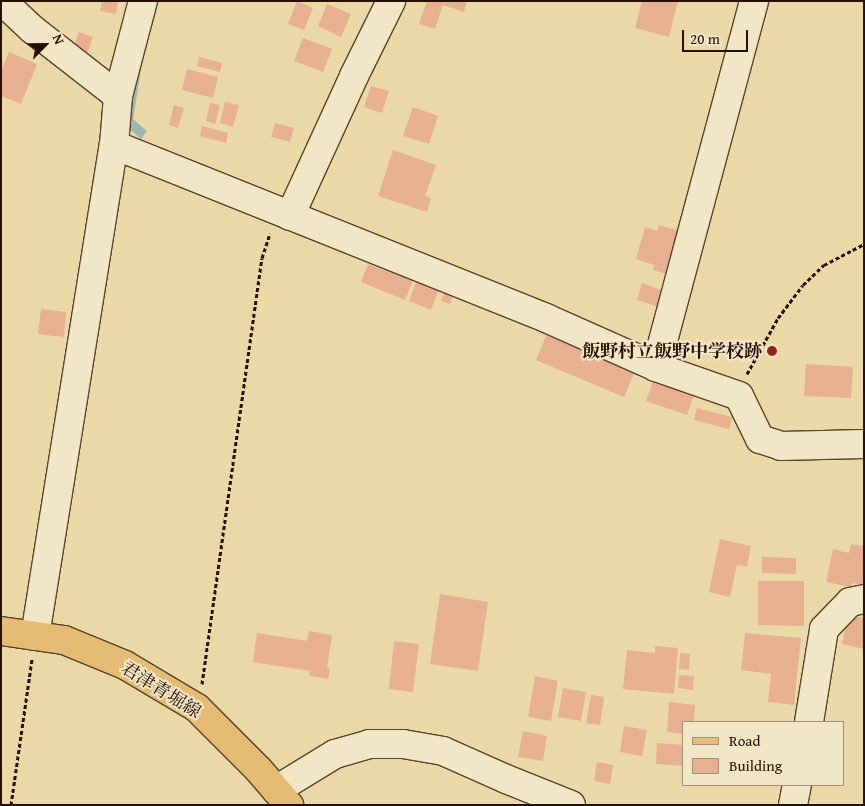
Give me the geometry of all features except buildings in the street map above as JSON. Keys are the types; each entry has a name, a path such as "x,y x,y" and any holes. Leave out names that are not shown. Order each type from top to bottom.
{"main road":[{"name":"君津青堀線","path":"1,631 64,640 125,665 201,713 282,797"}],"street":[{"path":"2,1 32,29 118,96"},
{"path":"35,636 114,146 118,96 143,1"},
{"path":"284,214 391,1"},
{"path":"656,367 754,1"},
{"path":"114,146 546,318 656,367 739,396 760,439 781,446 864,444"},
{"path":"809,721 824,629 850,602 864,599"},
{"path":"282,797 334,754 369,744 403,744 443,751 571,805"},
{"path":"793,805 797,786"}],"path":[{"path":"201,713 201,696 262,258 284,214"},
{"path":"739,396 760,349 778,318 803,285 824,265 864,244"},
{"path":"11,805 35,636"}],"water":[{"path":"150,1 159,1 142,63 133,119 147,131 141,139 124,124"}],"place":[{"name":"飯野村立飯野中学校跡","path":"772,351"}]}
